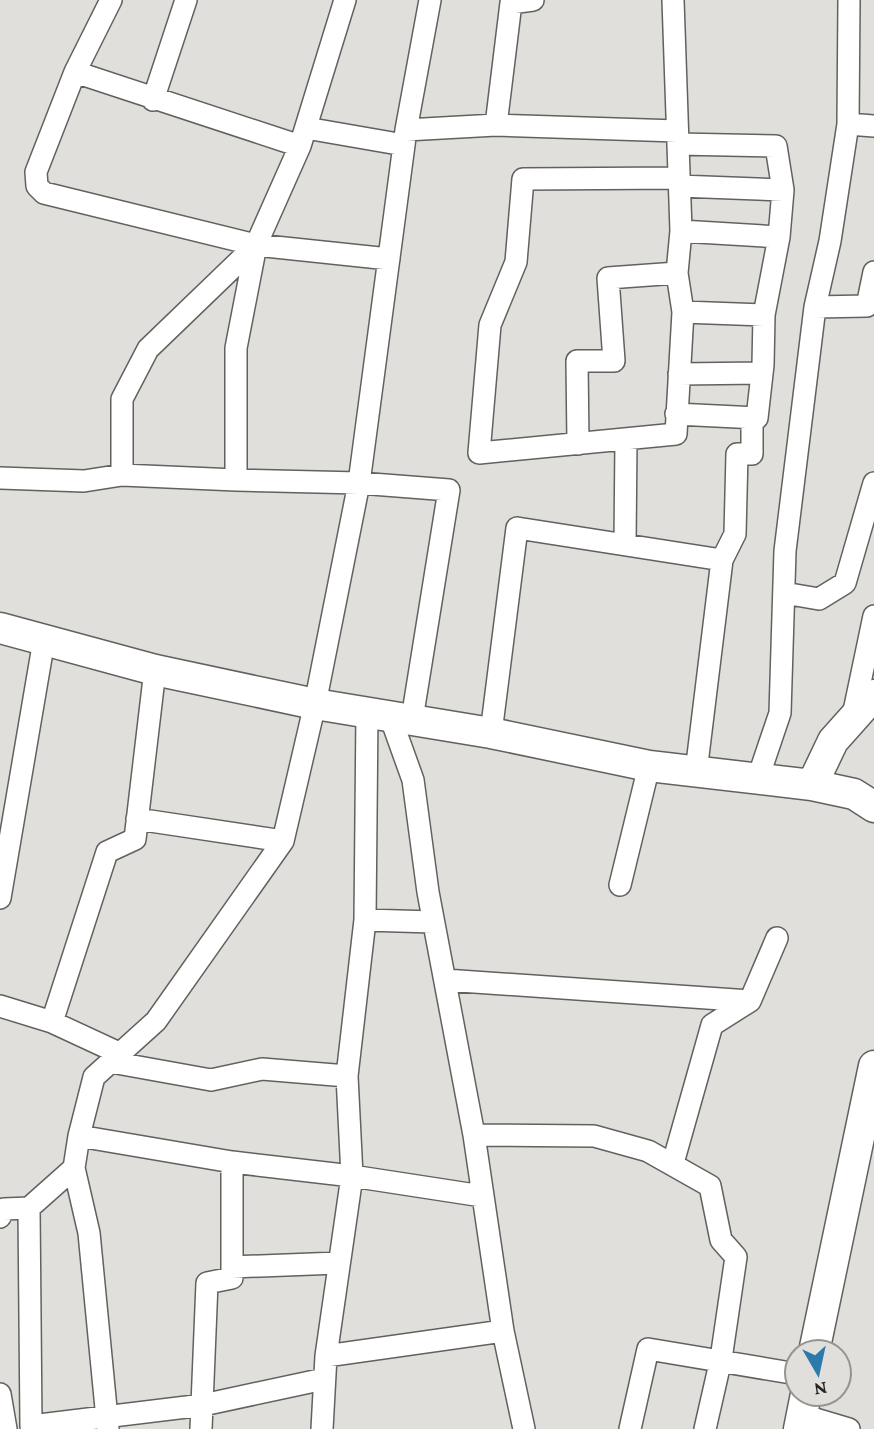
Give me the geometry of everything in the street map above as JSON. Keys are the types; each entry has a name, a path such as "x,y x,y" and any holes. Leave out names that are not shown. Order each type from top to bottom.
{"main road":[{"path":"0,628 155,670 315,704 491,733 649,766 812,785 854,794 874,807"},
{"path":"812,785 833,741 874,695"},
{"path":"817,1338 874,1066"}],"street":[{"path":"111,0 75,72 36,172 37,186 44,193 256,245 389,259"},
{"path":"153,100 186,0"},
{"path":"236,480 236,348 256,245 303,137 345,0"},
{"path":"108,1422 89,1233 74,1168 79,1136 94,1077 156,1021 283,841 315,704 359,483 405,137 430,0"},
{"path":"496,125 511,4 533,0"},
{"path":"673,0 677,137 679,182 681,231 677,273 683,312 676,434 479,453 490,325 516,262 523,179 679,182 783,190"},
{"path":"758,778 780,713 785,551 814,307 830,241 848,124 849,0"},
{"path":"75,72 153,100 303,137 405,137 496,125 776,146 783,190 779,237 764,315 757,418 677,414"},
{"path":"848,124 874,126"},
{"path":"681,231 779,237"},
{"path":"122,475 122,399 148,349 256,245"},
{"path":"814,307 867,306 874,272"},
{"path":"578,444 577,361 614,361 608,278 677,273"},
{"path":"683,312 764,315"},
{"path":"679,374 762,373"},
{"path":"696,772 722,560 735,534 737,454 752,454 752,417"},
{"path":"625,544 626,440"},
{"path":"0,478 84,481 122,475 359,483 449,490 389,716 347,1076 352,1176 326,1356 321,1429"},
{"path":"784,593 819,599 845,583 874,483"},
{"path":"491,733 517,528 722,560"},
{"path":"853,719 874,616"},
{"path":"0,898 44,640"},
{"path":"52,1022 107,852 135,839 155,670"},
{"path":"389,716 413,780 433,922 474,1135 503,1331 524,1429"},
{"path":"620,885 649,766"},
{"path":"138,819 283,841"},
{"path":"365,920 433,922"},
{"path":"673,1163 712,1025 750,1001 777,938"},
{"path":"445,980 750,1001"},
{"path":"0,1006 52,1022 116,1058 211,1080 262,1069 347,1076"},
{"path":"474,1135 594,1136 648,1151 710,1186 721,1240 736,1258 721,1359 705,1429"},
{"path":"79,1136 232,1162 352,1176 482,1196"},
{"path":"201,1429 206,1283 232,1278 232,1162"},
{"path":"0,1217 4,1209 29,1208 74,1168"},
{"path":"29,1208 31,1426 108,1422 324,1379"},
{"path":"232,1267 338,1263"},
{"path":"326,1356 503,1331"},
{"path":"630,1429 648,1349 783,1371"},
{"path":"0,1394 6,1429"},
{"path":"802,1413 849,1429"}]}
